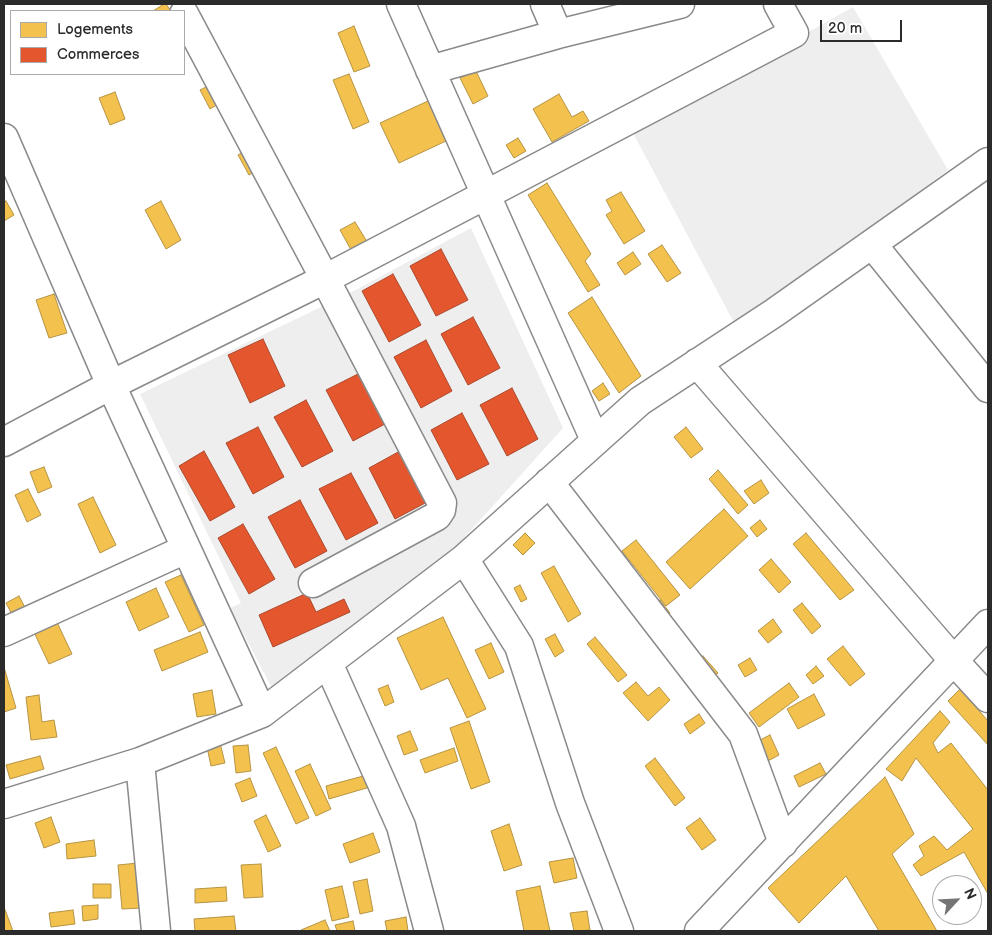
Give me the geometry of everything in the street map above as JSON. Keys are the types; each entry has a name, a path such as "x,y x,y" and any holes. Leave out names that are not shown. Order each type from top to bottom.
{"street":[{"path":"401,4 595,440"},
{"path":"545,4 558,34"},
{"path":"430,70 558,34 680,4"},
{"path":"4,442 111,385 325,279 794,33 778,4"},
{"path":"185,16 442,503 441,510 437,516 313,583"},
{"path":"4,138 111,385 262,713"},
{"path":"4,804 140,762 262,713 464,559 640,401 774,313 988,162"},
{"path":"872,244 988,388"},
{"path":"698,363 988,698"},
{"path":"549,482 743,734 783,843"},
{"path":"4,632 186,549"},
{"path":"464,559 519,646 570,803 619,931"},
{"path":"705,929 988,624"},
{"path":"328,662 401,826 429,931"},
{"path":"140,762 156,931"}],"shaded area":[{"path":"853,7 948,170 738,330 632,131"},
{"path":"471,228 563,428 446,558 274,692 230,608 241,603 140,394 348,294"}],"building: Logements":[{"path":"166,4 170,10 155,10"},
{"path":"354,26 370,66 354,72 338,33"},
{"path":"476,71 488,96 473,104 460,78"},
{"path":"349,74 369,122 353,129 333,80"},
{"path":"216,82 225,100 210,109 200,90"},
{"path":"115,92 125,119 110,125 99,98"},
{"path":"559,94 572,117 583,111 589,121 552,142 533,109"},
{"path":"428,101 446,141 399,163 380,123"},
{"path":"518,138 526,151 514,158 506,145"},
{"path":"248,149 259,169 249,175 238,155"},
{"path":"547,183 591,254 585,261 600,285 588,292 528,195"},
{"path":"621,192 645,231 624,244 606,215 612,211 606,200"},
{"path":"6,201 14,215 4,221 4,202"},
{"path":"161,201 181,240 166,249 145,210"},
{"path":"355,222 371,248 355,257 340,230"},
{"path":"662,245 681,273 667,282 648,254"},
{"path":"633,252 641,264 625,275 617,263"},
{"path":"54,294 67,333 49,338 36,300"},
{"path":"592,297 641,376 619,393 568,313"},
{"path":"603,383 610,394 599,401 592,391"},
{"path":"686,427 703,449 691,458 674,437"},
{"path":"44,467 52,487 38,493 30,472"},
{"path":"718,470 748,505 738,514 709,479"},
{"path":"761,480 769,493 754,504 744,491"},
{"path":"28,489 41,515 27,522 15,495"},
{"path":"93,497 116,545 100,553 78,504"},
{"path":"724,509 748,536 690,589 666,562"},
{"path":"760,520 767,529 757,537 750,528"},
{"path":"525,533 535,543 523,555 513,545"},
{"path":"806,533 854,590 840,600 793,544"},
{"path":"636,540 680,595 666,606 622,551"},
{"path":"771,559 791,582 779,593 759,570"},
{"path":"554,566 581,614 568,622 541,573"},
{"path":"181,575 204,625 189,632 165,582"},
{"path":"520,585 527,599 521,602 514,588"},
{"path":"156,588 169,617 139,631 126,602"},
{"path":"19,596 29,615 16,622 6,603"},
{"path":"660,600 670,613 660,620 650,607"},
{"path":"802,603 821,626 812,634 793,610"},
{"path":"54,616 72,654 49,664 31,626"},
{"path":"443,617 486,709 467,718 448,678 421,690 397,638"},
{"path":"773,619 782,632 768,643 758,631"},
{"path":"200,632 208,652 162,671 154,650"},
{"path":"555,634 564,651 555,657 545,639"},
{"path":"595,637 627,675 618,682 587,644"},
{"path":"491,643 504,672 489,679 475,650"},
{"path":"843,646 865,674 850,686 827,659"},
{"path":"703,656 718,673 707,682 693,664"},
{"path":"750,658 757,670 745,677 738,665"},
{"path":"816,666 824,676 813,684 806,675"},
{"path":"4,667 16,708 4,712"},
{"path":"636,682 648,696 659,687 670,700 648,721 623,693"},
{"path":"789,683 799,697 759,727 749,713"},
{"path":"388,685 394,702 385,706 378,689"},
{"path":"960,689 988,721 988,745 948,701"},
{"path":"212,690 216,714 197,717 193,694"},
{"path":"814,694 825,715 798,729 787,709"},
{"path":"39,695 42,722 54,720 57,737 31,740 26,697"},
{"path":"940,711 950,722 933,743 938,753 951,743 988,790 988,894 982,884 982,875 977,875 964,852 921,876 913,865 924,856 919,846 934,836 947,850 973,829 916,758 902,781 886,769"},
{"path":"699,714 705,723 690,734 684,724"},
{"path":"469,721 490,782 471,789 450,728"},
{"path":"410,731 418,750 404,755 397,736"},
{"path":"218,735 225,763 211,766 205,738"},
{"path":"770,735 779,755 766,762 756,742"},
{"path":"248,745 251,771 236,773 233,746"},
{"path":"276,747 309,818 296,824 263,753"},
{"path":"454,748 458,761 425,773 420,760"},
{"path":"40,756 44,769 10,779 6,765"},
{"path":"655,758 685,798 675,806 645,766"},
{"path":"820,763 826,774 799,787 794,776"},
{"path":"310,764 331,809 316,816 295,771"},
{"path":"367,775 370,787 329,799 326,786"},
{"path":"885,777 914,834 892,854 937,931 879,931 846,876 799,923 768,888"},
{"path":"250,778 257,796 242,802 235,784"},
{"path":"266,815 281,846 268,852 254,821"},
{"path":"51,817 60,842 44,848 35,823"},
{"path":"700,818 716,840 702,850 686,828"},
{"path":"509,824 522,865 504,871 491,831"},
{"path":"373,833 380,852 350,863 343,844"},
{"path":"94,840 96,856 67,859 66,844"},
{"path":"573,858 577,878 554,883 549,862"},
{"path":"138,863 142,908 122,909 118,865"},
{"path":"261,864 263,897 244,898 241,865"},
{"path":"367,879 373,911 360,914 353,882"},
{"path":"93,884 111,884 111,898 93,898"},
{"path":"342,886 349,917 332,921 325,890"},
{"path":"540,886 550,931 524,931 516,891"},
{"path":"226,887 227,901 195,903 195,889"},
{"path":"98,905 98,919 83,921 82,906"},
{"path":"4,907 13,931 4,931"},
{"path":"73,910 75,924 51,927 49,913"},
{"path":"587,911 590,930 574,931 570,913"},
{"path":"234,916 236,931 195,931 194,919"},
{"path":"406,917 408,931 387,931 385,921"},
{"path":"325,920 330,931 301,930"},
{"path":"353,921 355,931 337,931 335,925"}],"building: Commerces":[{"path":"441,249 468,300 436,316 410,266"},
{"path":"393,274 421,325 389,342 362,291"},
{"path":"473,317 500,368 468,385 441,334"},
{"path":"263,339 285,386 250,403 228,355"},
{"path":"426,340 452,391 421,408 394,357"},
{"path":"358,374 385,424 353,441 326,390"},
{"path":"512,388 538,439 507,456 480,405"},
{"path":"306,400 333,451 302,467 274,417"},
{"path":"462,413 489,464 457,480 431,430"},
{"path":"258,427 284,477 253,494 226,443"},
{"path":"204,451 235,507 210,521 179,466"},
{"path":"400,451 427,502 395,519 369,468"},
{"path":"351,473 378,523 346,540 319,489"},
{"path":"300,500 327,551 295,568 268,517"},
{"path":"243,524 275,579 249,594 218,538"},
{"path":"307,593 316,612 344,599 350,612 273,647 259,615"}]}
